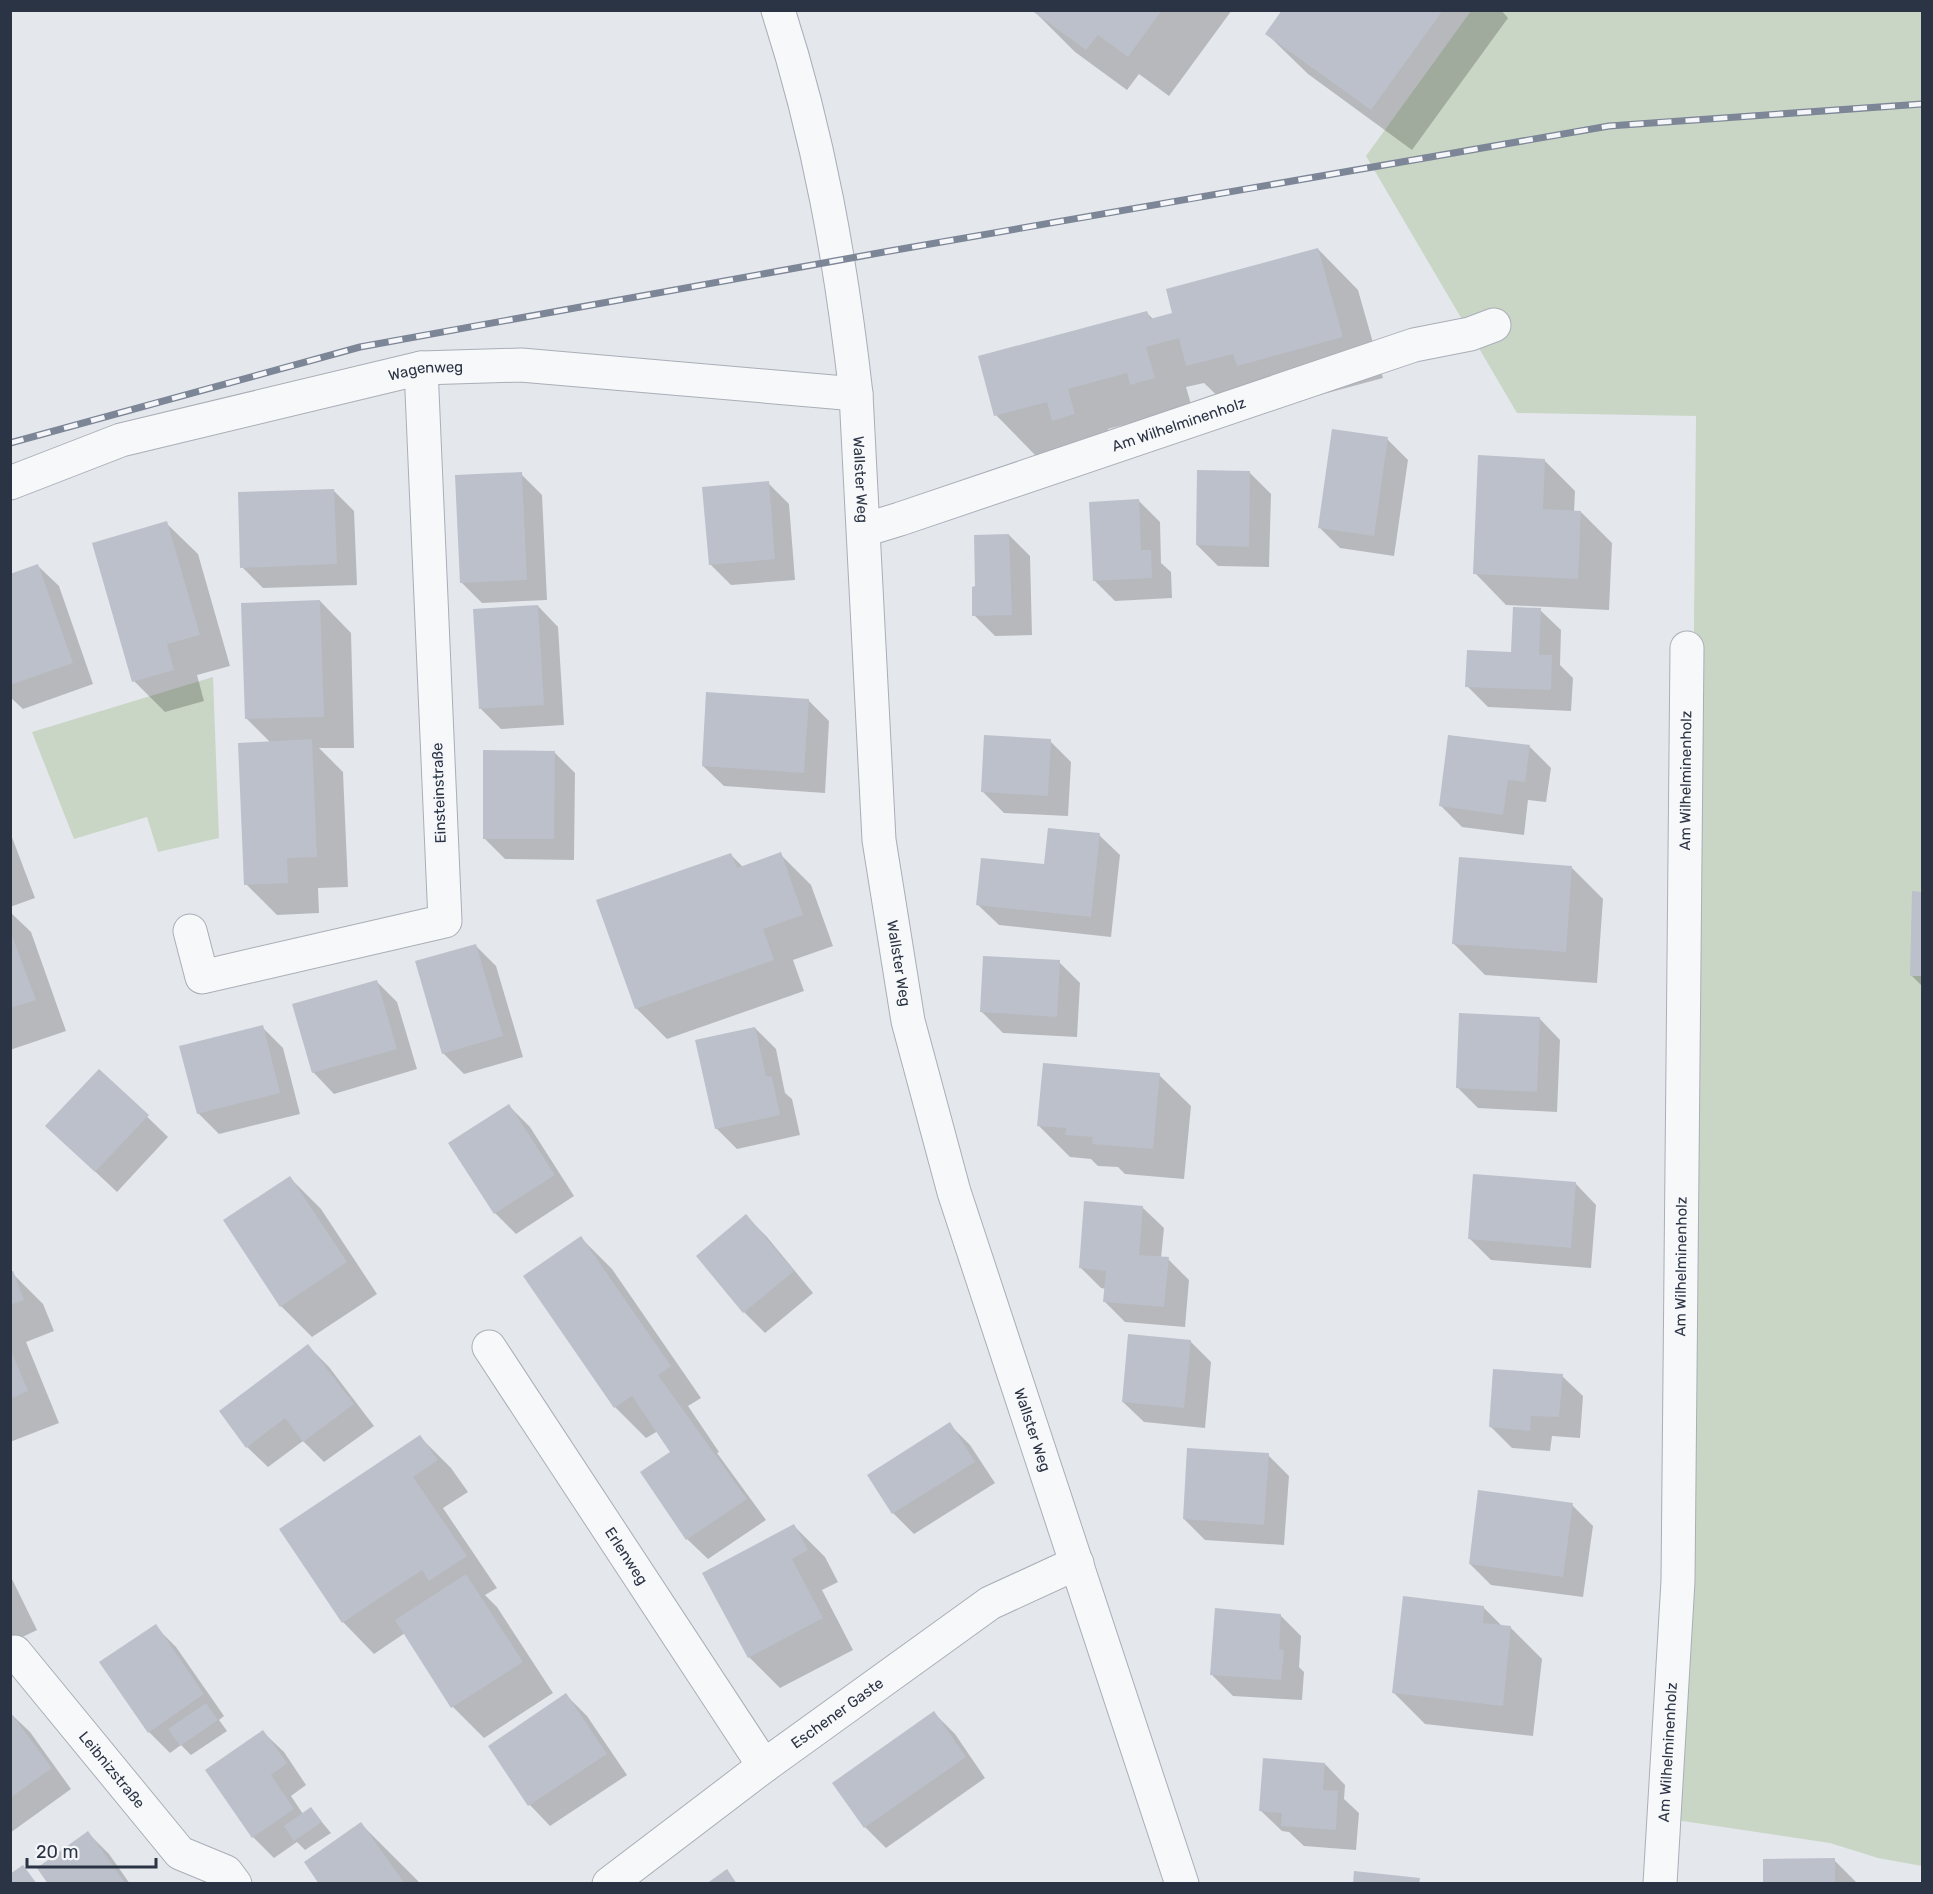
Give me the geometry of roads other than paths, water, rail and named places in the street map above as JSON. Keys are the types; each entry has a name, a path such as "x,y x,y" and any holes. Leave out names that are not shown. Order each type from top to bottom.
{"street":[{"name":"Wallster Weg","path":"778,10 793,56 820,163 839,261 856,394 879,840 908,1021 954,1192 1182,1884"},
{"name":"Am Wilhelminenholz","path":"864,530 1414,345 1470,334 1494,325"},
{"name":"Wagenweg","path":"10,483 121,440 421,368 521,365 856,394"},
{"name":"Einsteinstraße","path":"190,931 202,977 445,921 421,368"},
{"name":"Am Wilhelminenholz","path":"1660,1884 1678,1581 1687,648"},
{"name":"Erlenweg","path":"489,1347 764,1766"},
{"name":"Eschener Gaste","path":"609,1884 764,1766 990,1603 1077,1563"},
{"name":"Leibnizstraße","path":"10,1654 15,1652 180,1853 223,1880"}],"railway":[{"path":"10,443 360,347 884,252 1609,126 1922,104"}]}
